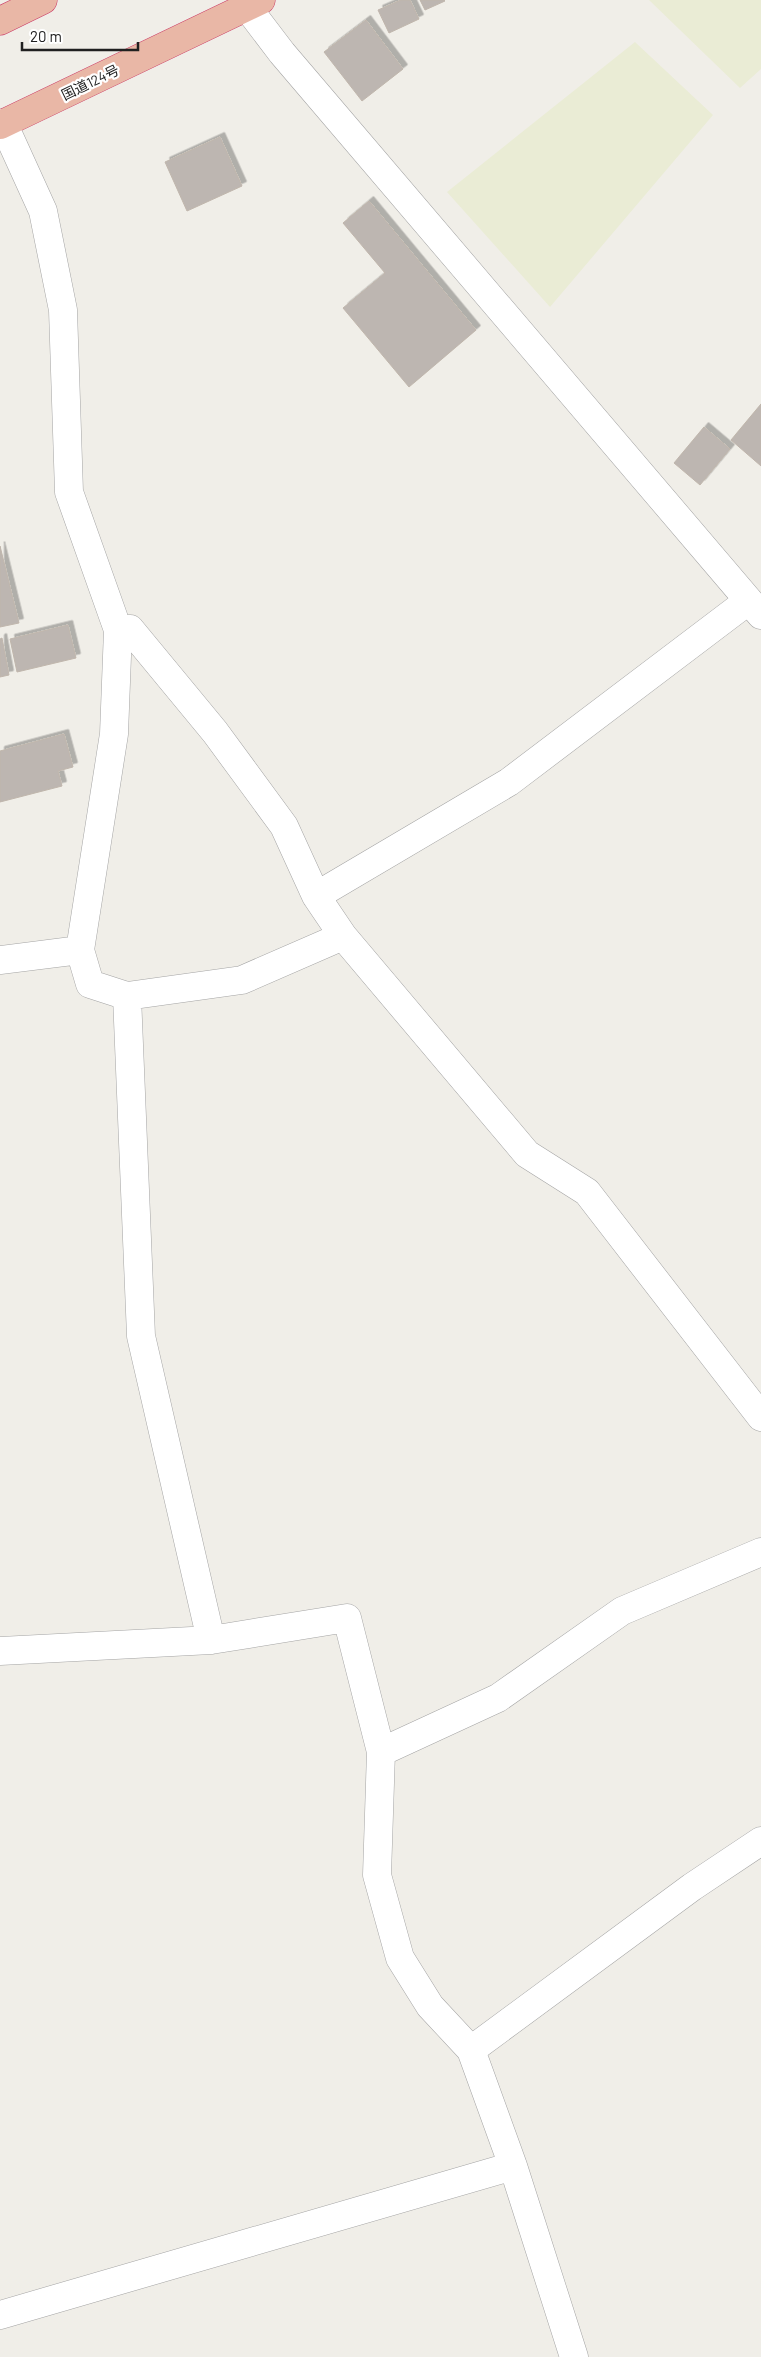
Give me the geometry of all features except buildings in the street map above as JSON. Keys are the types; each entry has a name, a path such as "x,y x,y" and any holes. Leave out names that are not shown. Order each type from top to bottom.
{"highway":[{"path":"0,21 43,0"},
{"name":"国道124号","path":"1,124 254,3"}],"street":[{"path":"254,3 282,54 755,608 509,782 316,896"},
{"path":"1,124 43,211 63,310 69,492 118,630 114,734 80,950 90,984 127,996 242,980 342,936"},
{"path":"118,630 130,629 215,732 284,826 316,896 342,936 527,1154 587,1192 761,1417"},
{"path":"0,960 80,950"},
{"path":"127,996 142,1336 211,1640"},
{"path":"382,1752 498,1698 622,1611 761,1552"},
{"path":"0,1651 211,1640 347,1618 382,1752 377,1875 400,1958 430,2006 471,2050 513,2166 574,2357"},
{"path":"471,2050 692,1887 761,1841"},
{"path":"0,2315 513,2166"}],"green space":[{"path":"649,0 761,0 761,69 740,88"},
{"path":"635,42 713,115 550,307 447,192"}]}
